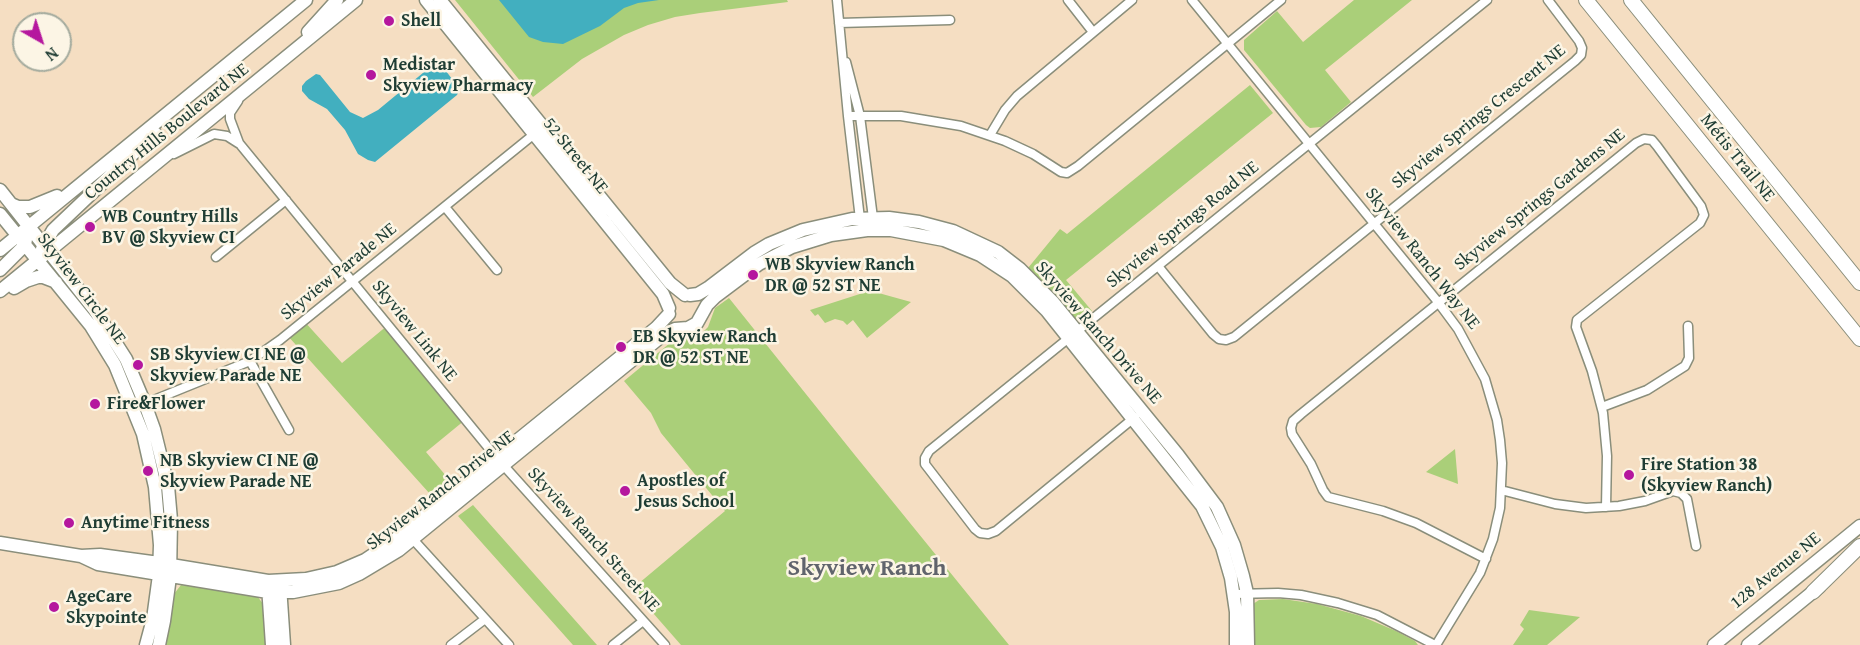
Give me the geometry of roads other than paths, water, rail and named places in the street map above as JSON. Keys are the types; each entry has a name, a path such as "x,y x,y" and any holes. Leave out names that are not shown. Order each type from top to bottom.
{"main road":[{"name":"Métis Trail NE","path":"1586,0 1860,339"},
{"name":"Métis Trail NE","path":"1631,0 1860,283"},
{"path":"1790,196 1810,212 1860,271"},
{"path":"1830,302 1860,331"},
{"path":"1813,592 1860,546"},
{"path":"1813,592 1860,556"}],"street":[{"name":"Country Hills Boulevard NE","path":"0,250 21,240 29,226 306,0"},
{"name":"52 Street NE","path":"426,0 673,287 688,295"},
{"name":"52 Street NE","path":"440,0 663,294 669,311"},
{"path":"837,0 848,116 867,222"},
{"path":"1068,0 1094,32"},
{"path":"990,135 1005,110 1017,96 1132,0"},
{"name":"Skyview Ranch Way NE","path":"1192,0 1438,302 1458,329 1485,379 1498,430 1502,463 1497,523 1486,559 1474,585 1436,645"},
{"path":"848,116 922,118 961,126 990,135 1033,154 1062,172 1072,171 1281,0"},
{"path":"1309,143 1487,0"},
{"name":"Skyview Springs Crescent NE","path":"1374,223 1581,55 1582,48 1579,41 1548,0"},
{"name":"Country Hills Boulevard NE","path":"0,291 38,261 46,248 162,160 277,66 350,2"},
{"path":"839,23 950,20"},
{"path":"844,56 851,74 860,116 867,222"},
{"path":"46,248 53,230 221,70"},
{"name":"Skyview Link NE","path":"241,95 230,113 239,143 500,461"},
{"name":"Skyview Parade NE","path":"140,406 250,361 280,340 539,130"},
{"path":"162,160 214,134 227,136 239,143"},
{"name":"Skyview Springs Gardens NE","path":"1438,302 1636,143 1644,139 1652,140 1701,206 1704,215 1700,223 1577,320 1576,327 1602,407 1607,456 1606,507"},
{"name":"Skyview Springs Road NE","path":"1138,415 996,531 988,534 980,533 975,529 929,471 924,458 1309,143"},
{"path":"11,204 26,208 37,206 87,179"},
{"name":"Skyview Circle NE","path":"0,190 94,309 111,333 133,374 155,487 165,570 164,621 159,645"},
{"path":"216,257 286,200"},
{"path":"445,207 497,270"},
{"name":"Skyview Circle NE","path":"0,214 57,283 101,342 140,406"},
{"name":"Skyview Ranch Drive NE","path":"702,314 715,297 775,255 808,241 867,222"},
{"name":"Skyview Ranch Drive NE","path":"688,295 704,291 754,253 787,236 825,224 919,222 953,231 983,244 1006,258 1033,280 1073,335 1138,415 1195,476 1216,507 1234,545 1247,593 1248,645"},
{"path":"1158,266 1213,334 1219,339 1226,340 1234,337 1374,223"},
{"path":"0,270 21,240"},
{"path":"0,296 32,278 43,277 57,283"},
{"path":"688,295 700,304 702,314 693,326 683,328 674,323 669,311 676,297 688,295"},
{"path":"1438,302 1293,421 1292,434 1328,497 1383,511 1416,523 1486,559"},
{"name":"Skyview Ranch Drive NE","path":"0,543 81,556 98,564 165,570 274,587 316,588 339,583 379,563 656,328 669,311"},
{"path":"1602,407 1647,390 1685,366 1689,358 1688,326"},
{"name":"Skyview Ranch Drive NE","path":"500,461 662,336 675,329 683,328"},
{"path":"250,361 289,430"},
{"name":"Skyview Ranch Drive NE","path":"1138,415 1202,506 1222,547 1234,594 1236,645"},
{"name":"Skyview Ranch Street NE","path":"500,461 665,645"},
{"path":"1501,490 1564,506 1586,508 1645,501 1673,491 1681,493 1687,499 1696,546"},
{"name":"128 Avenue NE","path":"1714,645 1860,526"},
{"path":"410,535 509,645"},
{"name":"Skyview Circle NE","path":"146,645 165,570"},
{"path":"272,645 274,587"},
{"path":"274,587 284,645"},
{"path":"1748,645 1813,592"},
{"path":"1234,594 1301,595 1338,603 1377,615 1436,645"},
{"path":"451,645 484,619"},
{"path":"614,645 643,621"}],"water":[{"path":"499,0 659,0 624,8 600,26 563,44 543,42 529,37"},
{"path":"435,63 440,63 458,87 457,95 375,162 358,154 345,130 327,109 309,99 302,91 302,86 306,81 316,74 320,75 350,112 363,118 378,110"}],"place":[{"name":"Shell","path":"389,21"},
{"name":"Medistar Skyview Pharmacy","path":"371,75"},
{"name":"WB Country Hills BV @ Skyview CI","path":"90,227"},
{"name":"WB Skyview Ranch DR @ 52 ST NE","path":"753,275"},
{"name":"EB Skyview Ranch DR @ 52 ST NE","path":"621,347"},
{"name":"SB Skyview CI NE @ Skyview Parade NE","path":"138,365"},
{"name":"Fire&Flower","path":"95,404"},
{"name":"NB Skyview CI NE @ Skyview Parade NE","path":"148,471"},
{"name":"Fire Station 38 (Skyview Ranch)","path":"1629,475"},
{"name":"Apostles of Jesus School","path":"625,491"},
{"name":"Anytime Fitness","path":"69,523"},
{"name":"AgeCare Skypointe","path":"54,607"}],"district":[{"name":"Skyview Ranch","path":"867,569"}]}
